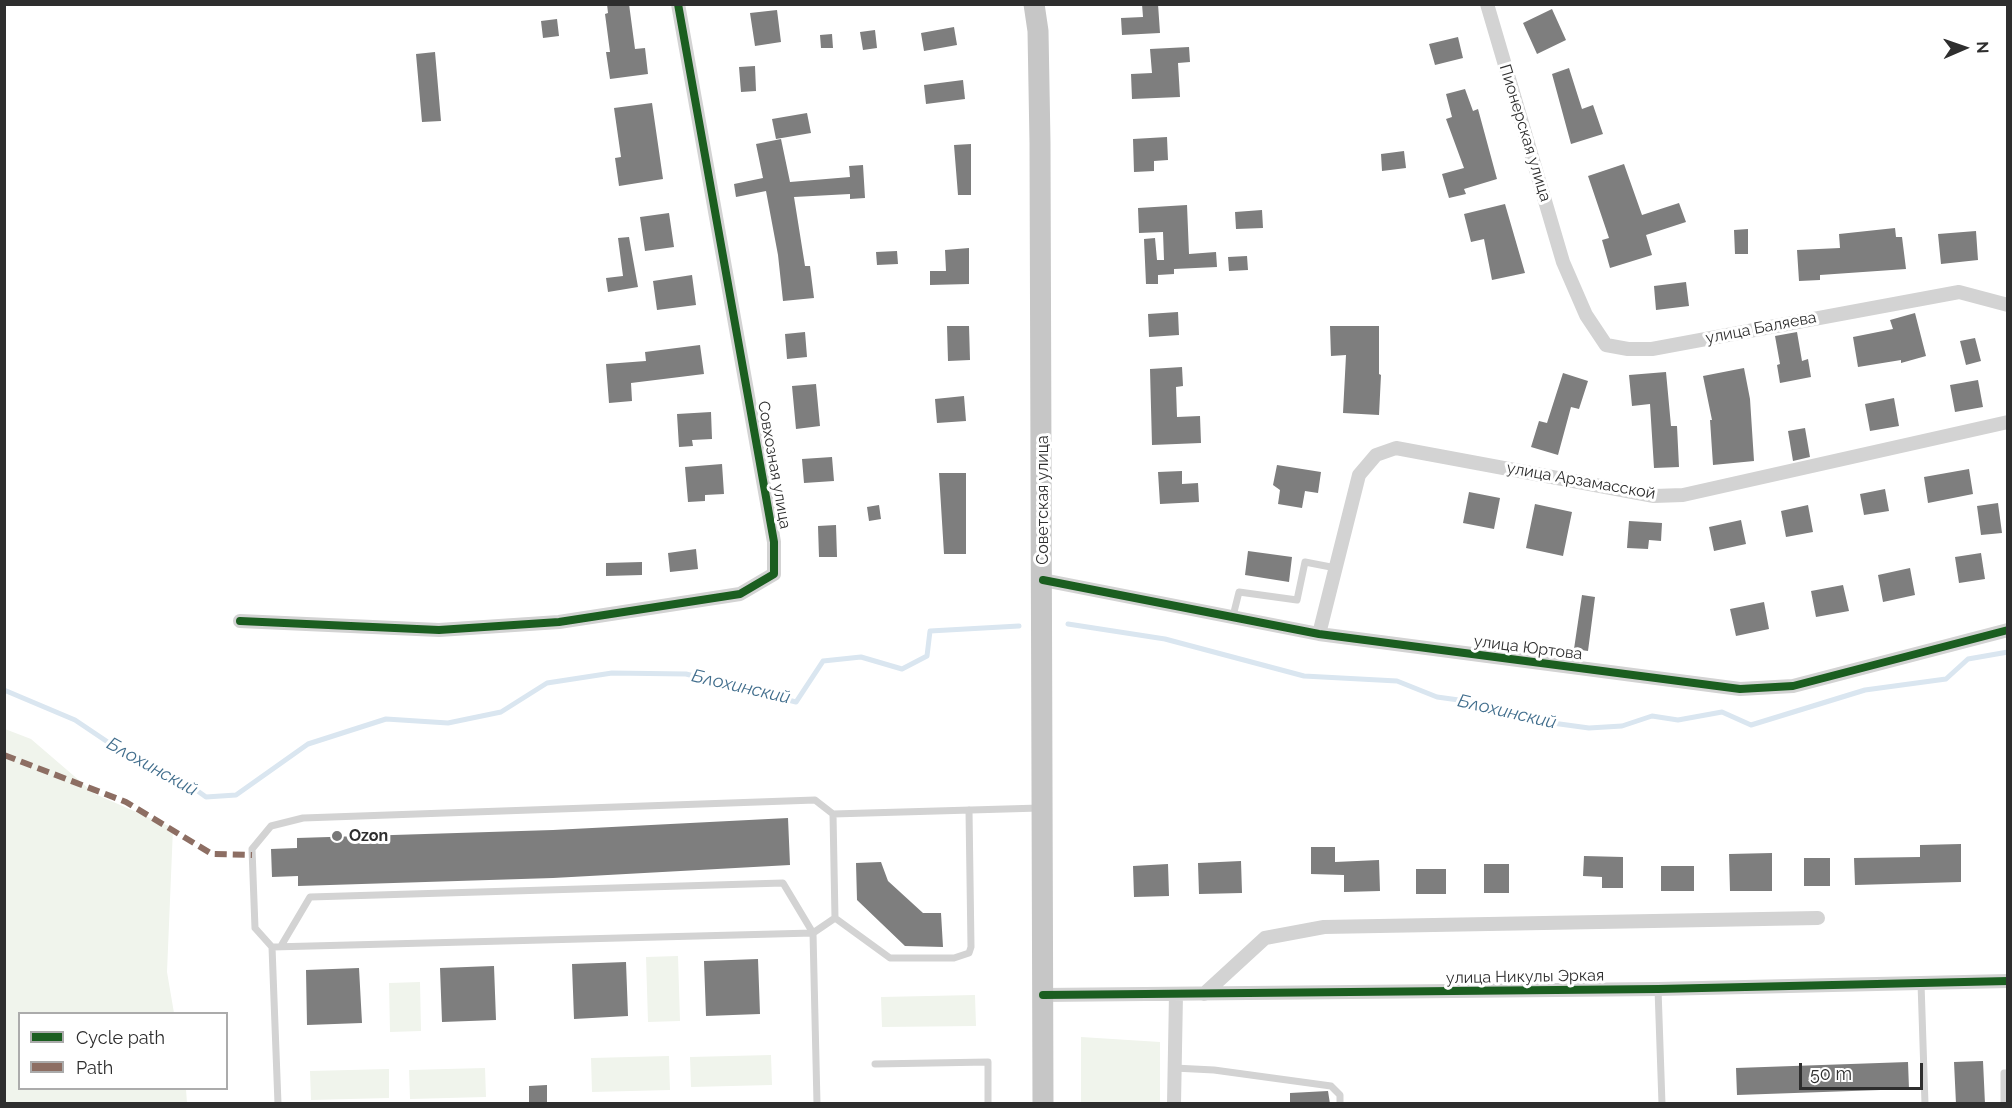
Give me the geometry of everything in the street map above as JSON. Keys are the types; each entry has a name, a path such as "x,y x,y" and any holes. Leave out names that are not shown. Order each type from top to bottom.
{"main road":[{"name":"Советская улица","path":"1034,4 1038,31 1040,143 1043,1104"}],"street":[{"name":"Совхозная улица","path":"240,621 440,630 559,622 740,594 774,574 774,542 678,4"},
{"name":"Пионерская улица","path":"1487,4 1563,262"},
{"name":"улица Баляева","path":"1563,262 1586,315 1606,345 1628,350 1652,349 1959,292 2007,305"},
{"name":"улица Арзамасской","path":"1319,634 1359,475 1376,455 1396,448 1654,496 1683,495 2007,422"},
{"name":"улица Юртова","path":"1043,580 1319,634 1740,689 1793,686 2007,630"},
{"path":"1204,994 1265,938 1324,927 1818,918"},
{"name":"улица Никулы Эркая","path":"1042,995 1658,989 2007,981"},
{"path":"1174,1104 1176,994"}],"lane":[{"path":"1233,616 1239,592 1297,600 1305,562 1336,568"},
{"path":"278,1104 272,947 255,928 252,849 271,826 303,818 815,800 833,814 1043,808"},
{"path":"835,918 890,958 954,958 969,953 971,947 969,810"},
{"path":"833,814 835,918"},
{"path":"281,946 310,897 783,883 813,933 817,1104"},
{"path":"272,947 813,933 835,918"},
{"path":"1921,983 1925,1104"},
{"path":"1658,989 1662,1104"},
{"path":"875,1064 987,1062 988,1104"},
{"path":"1174,1068 1214,1070 1331,1086 1340,1095 1340,1104"},
{"path":"2004,1104 2004,1073 2007,1073"}],"shaded area":[{"path":"5,729 31,739 95,794 173,828 167,972 174,1012 18,1012 18,1090 186,1090 187,1103 5,1103"},
{"path":"678,956 680,1021 648,1022 646,957"},
{"path":"420,982 421,1031 390,1032 389,983"},
{"path":"975,995 976,1026 882,1027 881,997"},
{"path":"1081,1037 1160,1042 1160,1103 1081,1103"},
{"path":"771,1055 772,1085 691,1087 690,1057"},
{"path":"669,1056 670,1090 592,1092 591,1058"},
{"path":"485,1068 486,1097 410,1099 409,1070"},
{"path":"389,1069 389,1098 311,1100 310,1071"}],"building":[{"path":"607,4 629,4 635,49 645,48 648,74 610,79 606,52 610,52 605,14 608,13"},
{"path":"1142,4 1158,4 1160,33 1122,35 1121,18 1143,17"},
{"path":"1552,9 1566,40 1537,54 1523,23"},
{"path":"777,10 781,42 755,46 750,13"},
{"path":"557,19 559,36 543,38 541,21"},
{"path":"954,27 957,45 924,51 921,33"},
{"path":"875,30 877,48 863,50 860,32"},
{"path":"832,34 833,48 821,48 820,35"},
{"path":"1458,37 1463,58 1435,65 1429,44"},
{"path":"1189,47 1190,62 1178,63 1180,97 1132,99 1131,74 1152,73 1150,49"},
{"path":"435,52 441,121 422,122 416,54"},
{"path":"755,66 756,91 741,92 739,67"},
{"path":"1569,68 1582,109 1593,105 1603,134 1571,144 1552,74"},
{"path":"963,80 965,99 926,104 924,85"},
{"path":"1465,89 1473,111 1478,109 1497,179 1464,189 1466,194 1449,198 1442,174 1464,168 1446,119 1452,117 1446,94"},
{"path":"652,103 663,179 619,186 615,158 621,157 614,108"},
{"path":"807,113 811,133 776,139 772,119"},
{"path":"1167,137 1168,160 1154,161 1154,171 1134,172 1133,139"},
{"path":"781,139 790,182 850,177 849,166 863,165 865,198 850,199 850,194 794,197 805,266 810,266 814,298 783,301 778,255 766,191 736,197 734,184 763,178 756,144"},
{"path":"971,144 971,195 958,195 954,145"},
{"path":"1404,151 1406,168 1382,171 1381,154"},
{"path":"1624,164 1642,215 1679,203 1686,222 1646,235 1652,255 1610,268 1602,240 1609,238 1588,176"},
{"path":"1505,204 1525,273 1492,280 1484,239 1471,242 1464,214"},
{"path":"1187,205 1189,254 1216,252 1217,267 1174,269 1174,274 1158,275 1158,284 1146,284 1144,239 1155,238 1157,260 1164,260 1163,232 1139,233 1138,208"},
{"path":"1262,210 1263,228 1236,229 1235,212"},
{"path":"669,213 674,247 645,251 640,217"},
{"path":"1895,228 1896,237 1902,237 1906,269 1820,275 1820,280 1799,281 1797,250 1840,248 1839,234"},
{"path":"1748,229 1748,254 1735,254 1734,230"},
{"path":"1976,231 1978,260 1941,264 1938,234"},
{"path":"629,237 638,287 608,292 606,278 623,276 618,238"},
{"path":"969,248 969,284 930,285 930,271 946,271 945,250"},
{"path":"897,251 898,264 877,265 876,252"},
{"path":"1247,256 1248,270 1229,271 1228,257"},
{"path":"692,275 696,305 657,310 653,281"},
{"path":"1686,282 1689,306 1656,310 1654,286"},
{"path":"1178,312 1179,335 1149,337 1148,314"},
{"path":"1915,313 1926,356 1901,363 1901,360 1858,367 1853,337 1893,329 1890,320"},
{"path":"947,326 969,326 970,360 948,361"},
{"path":"1330,326 1379,326 1379,374 1381,375 1379,415 1343,413 1346,355 1331,356"},
{"path":"805,332 807,357 787,359 785,334"},
{"path":"1797,332 1802,361 1808,359 1811,377 1780,383 1777,365 1780,364 1775,336"},
{"path":"1975,338 1981,361 1966,365 1960,341"},
{"path":"700,345 704,374 631,383 632,401 609,403 606,364 646,361 645,352"},
{"path":"1182,367 1183,386 1176,387 1177,417 1200,416 1201,443 1152,445 1150,369"},
{"path":"1744,368 1750,399 1754,461 1713,465 1710,420 1712,420 1703,376"},
{"path":"1666,372 1671,426 1677,426 1679,467 1654,468 1650,404 1632,406 1629,375"},
{"path":"1563,373 1588,381 1579,409 1571,407 1558,455 1531,447 1539,421 1547,423"},
{"path":"1978,380 1983,407 1955,412 1950,385"},
{"path":"816,384 820,426 796,429 792,386"},
{"path":"964,396 966,421 937,423 935,399"},
{"path":"1894,398 1899,426 1870,431 1865,404"},
{"path":"711,412 712,439 692,440 693,446 679,447 677,414"},
{"path":"1805,428 1810,457 1793,461 1788,431"},
{"path":"832,457 834,481 804,483 802,459"},
{"path":"722,464 724,494 705,495 705,501 688,502 685,467"},
{"path":"1277,465 1321,472 1318,493 1305,491 1302,508 1278,504 1280,490 1273,485"},
{"path":"1969,469 1973,494 1928,503 1924,477"},
{"path":"1182,471 1182,484 1198,483 1199,502 1160,504 1158,472"},
{"path":"939,473 966,473 966,554 944,554"},
{"path":"1885,489 1889,511 1864,515 1860,494"},
{"path":"1469,492 1500,498 1494,529 1463,523"},
{"path":"1998,503 2002,533 1981,535 1977,506"},
{"path":"1535,504 1572,512 1563,556 1526,548"},
{"path":"879,505 881,519 869,521 867,507"},
{"path":"1808,505 1813,532 1786,537 1781,511"},
{"path":"1741,520 1746,544 1714,551 1709,527"},
{"path":"1629,521 1662,523 1661,541 1649,540 1648,549 1627,548"},
{"path":"836,525 837,557 819,557 818,526"},
{"path":"696,549 698,569 670,572 668,553"},
{"path":"1248,551 1292,557 1289,582 1245,575"},
{"path":"1981,553 1985,579 1959,583 1955,557"},
{"path":"642,562 642,575 606,576 606,563"},
{"path":"1910,568 1915,595 1883,602 1878,575"},
{"path":"1843,585 1849,611 1816,617 1811,591"},
{"path":"1582,595 1595,597 1588,651 1574,649"},
{"path":"1764,602 1769,629 1736,636 1730,609"},
{"path":"788,818 790,865 553,878 298,886 298,876 272,877 271,849 297,848 297,838 553,830"},
{"path":"1961,844 1961,882 1855,885 1854,858 1920,857 1920,845"},
{"path":"1311,847 1335,847 1335,862 1379,860 1380,891 1344,892 1344,875 1311,874"},
{"path":"1772,853 1772,891 1730,891 1729,854"},
{"path":"1584,856 1623,857 1623,888 1602,888 1602,877 1583,876"},
{"path":"1804,858 1830,858 1830,886 1804,886"},
{"path":"1241,861 1242,893 1199,894 1198,863"},
{"path":"881,862 888,881 923,913 941,913 943,947 905,946 857,900 856,863"},
{"path":"1168,864 1169,896 1134,897 1133,866"},
{"path":"1484,864 1509,864 1509,893 1484,893"},
{"path":"1661,866 1694,866 1694,891 1661,891"},
{"path":"1416,869 1446,869 1446,894 1416,894"},
{"path":"758,959 760,1014 706,1016 704,961"},
{"path":"626,962 628,1016 574,1019 572,964"},
{"path":"494,966 496,1020 442,1022 440,968"},
{"path":"359,968 362,1023 307,1025 306,970"},
{"path":"1983,1061 1985,1104 1956,1104 1954,1062"},
{"path":"1908,1062 1909,1089 1737,1095 1736,1068"},
{"path":"547,1085 547,1103 529,1104 529,1086"},
{"path":"1328,1091 1330,1104 1290,1104 1290,1093"}],"waterway":[{"name":"Блохинский","path":"1068,624 1165,639 1304,676 1397,681 1437,697 1488,704 1523,719 1589,728 1622,726 1652,716 1678,720 1722,712 1751,725 1865,690 1946,679 1968,659 2008,652"},
{"name":"Блохинский","path":"4,690 75,720 130,757 181,779 206,797 236,795 308,744 386,719 448,723 501,712 547,683 612,673 686,674 796,702 823,661 861,657 902,669 927,656 930,631 1019,626"}],"marked path":[{"path":"4,755 126,802 212,854 252,855"}],"cycle path":[{"path":"240,621 439,630 559,622 740,594 774,574 774,542 678,4"},
{"path":"1043,580 1319,634 1740,689 1793,686 2008,630"},
{"path":"1043,995 1658,989 2008,981"}],"place":[{"name":"Ozon","path":"337,836"}]}
